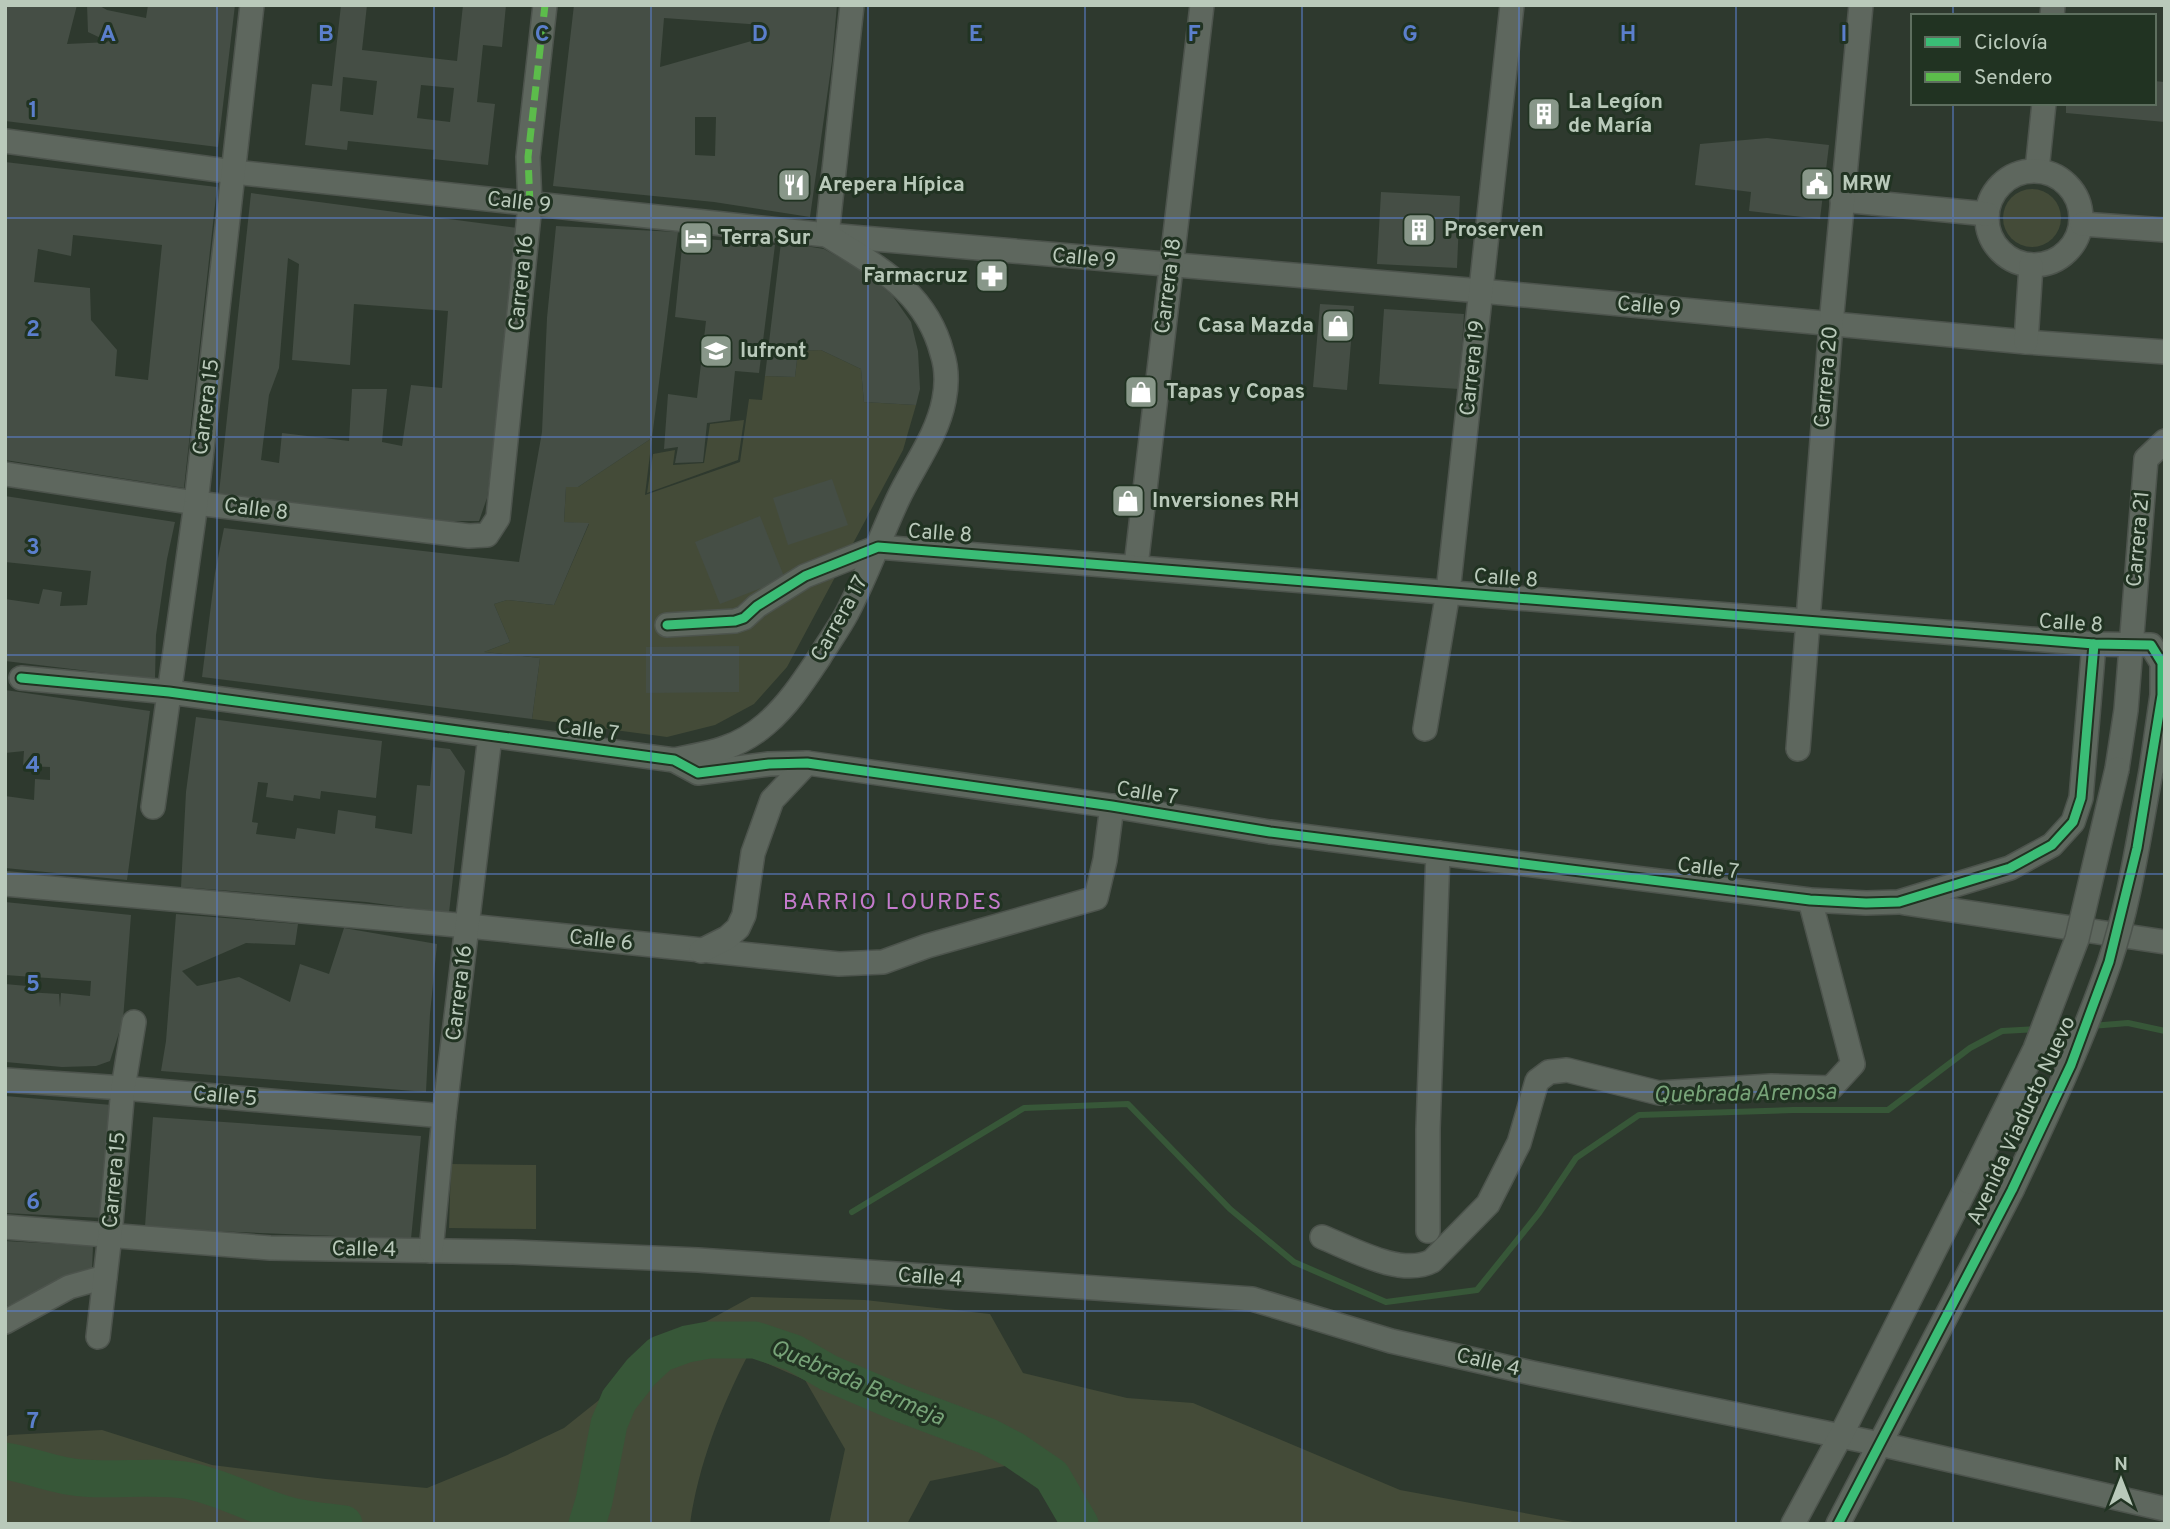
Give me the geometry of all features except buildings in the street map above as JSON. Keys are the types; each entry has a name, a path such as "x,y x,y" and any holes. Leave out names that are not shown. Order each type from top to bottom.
{"street":[{"name":"Carrera 15","path":"153,807 196,503 252,5"},
{"name":"Carrera 16","path":"498,518 530,205 528,157 545,5"},
{"path":"827,235 852,5"},
{"name":"Carrera 18","path":"1136,566 1202,5"},
{"name":"Carrera 19","path":"1425,729 1448,592 1512,5"},
{"name":"Carrera 20","path":"1798,749 1831,324 1861,5"},
{"path":"2037,170 2043,105"},
{"name":"Calle 9","path":"5,141 234,172 827,235 1481,291 2025,342 2165,352"},
{"path":"2037,170 2052,174 2065,182 2076,194 2081,208 2082,224 2078,238 2064,254 2045,264 2031,265 2008,257 1998,249 1988,227 1987,214 1995,191 2003,182 2025,171 2037,170"},
{"path":"1842,200 1987,214"},
{"path":"2082,224 2165,230"},
{"name":"Carrera 17","path":"674,760 721,751 742,743 782,710 798,691 846,614 898,500 935,428 944,402 946,380 943,356 934,327 913,296 886,273 827,235"},
{"path":"2025,342 2031,265"},
{"name":"Carrera 21","path":"2131,645 2146,459 2165,441"},
{"name":"Calle 8","path":"5,474 196,503 469,536 487,535 498,518"},
{"path":"667,625 735,621 744,618 757,606 805,576 878,547"},
{"name":"Calle 8","path":"878,547 2131,645"},
{"name":"Calle 7","path":"21,678 169,692 674,760 698,773 769,764 807,763 1112,806 1270,832 1810,900 1866,903 1899,902 2010,868 2052,845 2073,822 2081,798 2094,644"},
{"path":"2131,645 2151,645 2164,662"},
{"name":"Avenida Viaducto Nuevo","path":"1797,1516 1840,1437 2035,1049 2077,939 2117,769 2126,710 2131,645"},
{"name":"Avenida Viaducto Nuevo","path":"1838,1524 2012,1190 2071,1065 2109,962 2127,895 2151,771 2164,662"},
{"name":"Carrera 16","path":"430,1251 490,736"},
{"path":"701,951 727,938 738,928 744,915 753,853 772,800 807,763"},
{"name":"Calle 6","path":"5,884 468,926 839,964 883,962 927,946 1096,898 1105,860 1112,806"},
{"path":"1428,1231 1428,1129 1438,853"},
{"path":"1322,1237 1380,1261 1411,1266 1432,1261 1488,1204 1519,1143 1537,1081 1549,1072 1567,1070 1659,1093 1772,1086 1831,1088 1853,1064 1810,900"},
{"path":"1899,902 2165,942"},
{"name":"Carrera 15","path":"98,1338 123,1088 134,1022"},
{"name":"Calle 5","path":"5,1080 444,1116"},
{"name":"Calle 4","path":"5,1227 270,1248 513,1252 698,1260 1252,1299 1391,1341 1880,1444 2165,1509"},
{"path":"5,1322 69,1287 105,1278"}],"green space":[{"path":"2026,189 2038,189 2053,197 2061,212 2061,224 2053,239 2038,247 2026,247 2011,239 2003,224 2003,212 2011,197"},
{"path":"821,350 861,369 864,402 916,405 903,450 787,667 754,704 715,725 667,737 532,719 540,658 484,652 510,642 494,604 507,600 554,605 589,524 564,522 566,487 578,487 652,438 645,495 740,462 749,399 762,400 765,376 795,377 798,351"},
{"path":"744,420 738,460 647,493 653,454 675,450 673,465 704,463 710,424"},
{"path":"451,1164 536,1165 536,1229 449,1228"},
{"path":"751,1297 865,1300 990,1314 1023,1373 1127,1398 1193,1403 1400,1490 1584,1524 1065,1524 1058,1499 1010,1465 930,1481 907,1524 829,1524 845,1449 805,1380 748,1355 712,1437 690,1524 5,1524 5,1438 9,1435 102,1430 212,1465 427,1488 564,1428 678,1337"}],"waterway":[{"name":"Quebrada Arenosa","path":"2091,1026 2128,1023 2165,1031"},
{"name":"Quebrada Arenosa","path":"2049,1028 2080,1026"},
{"name":"Quebrada Arenosa","path":"852,1212 1024,1108 1128,1104 1230,1209 1294,1262 1386,1302 1477,1290 1539,1213 1576,1158 1639,1115 1888,1110 1970,1048 2002,1031 2038,1029"},
{"name":"Quebrada Bermeja","path":"587,1524 609,1424 619,1400 641,1372 660,1354 687,1344 709,1340 755,1340 794,1353 829,1373 987,1436 1014,1450 1052,1476 1080,1524"},
{"name":"Quebrada Bermeja","path":"5,1461 73,1477 190,1481 291,1516 344,1524"}],"marked path":[{"path":"530,205 528,157 545,5"}],"cycle path":[{"path":"667,625 735,621 744,618 757,606 805,576 878,547 2094,644 2151,645 2162,663 2162,695 2137,848 2109,962 2071,1065 2012,1190 1838,1524"},
{"path":"21,678 169,692 674,760 698,773 769,764 807,763 1112,806 1270,832 1810,900 1866,903 1899,902 2010,868 2052,845 2073,822 2081,798 2094,644"}],"place":[{"name":"La Legíon de María","path":"1544,114"},
{"name":"MRW","path":"1817,184"},
{"name":"Arepera Hípica","path":"794,185"},
{"name":"Proserven","path":"1419,230"},
{"name":"Terra Sur","path":"696,238"},
{"name":"Farmacruz","path":"992,276"},
{"name":"Casa Mazda","path":"1338,326"},
{"name":"Iufront","path":"716,351"},
{"name":"Tapas y Copas","path":"1141,392"},
{"name":"Inversiones RH","path":"1128,501"}],"district":[{"name":"BARRIO LOURDES","path":"893,903"}]}
